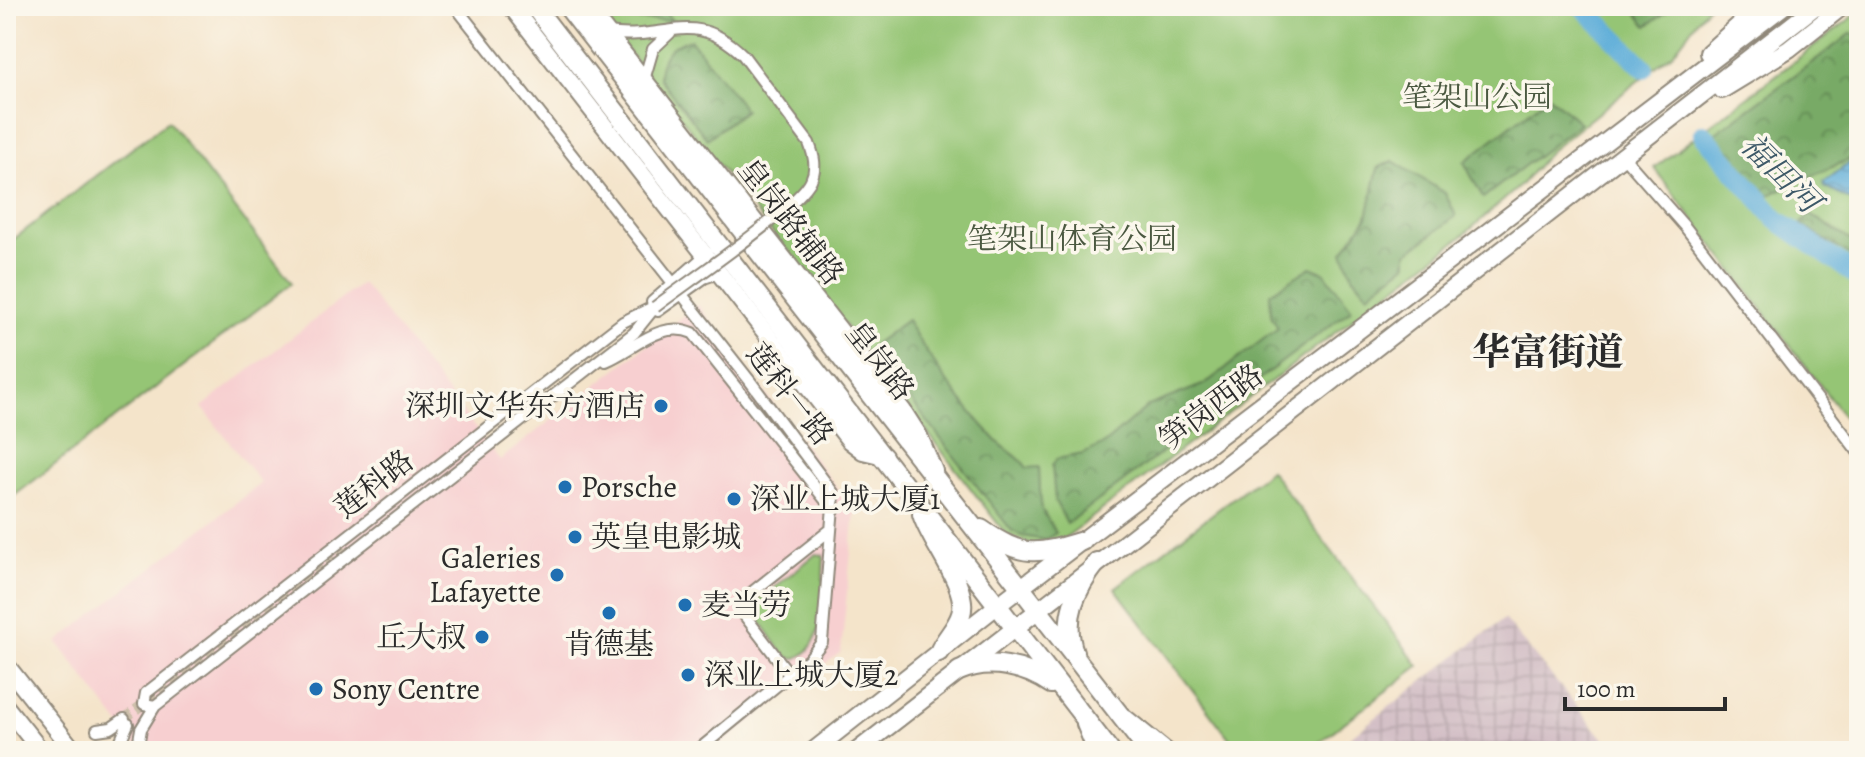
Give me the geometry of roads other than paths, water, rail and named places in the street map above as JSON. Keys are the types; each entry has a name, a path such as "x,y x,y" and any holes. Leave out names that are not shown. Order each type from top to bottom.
{"highway":[{"name":"皇岗路","path":"534,6 1110,751"},
{"name":"皇岗路","path":"567,6 1148,751"},
{"path":"918,500 934,546 963,595 960,619 946,636 939,652"},
{"path":"967,518 995,538 1029,552 1050,552 1082,541"},
{"path":"1076,659 1069,630 1070,612 1075,594 1097,562"},
{"path":"959,671 984,664 1012,667 1038,676 1062,691"}],"main road":[{"path":"511,6 853,445 884,456"},
{"name":"皇岗路辅路","path":"586,6 903,411 925,448 937,480"},
{"name":"笋岗西路","path":"813,751 998,605 1646,111 1763,13 1784,6"},
{"name":"笋岗西路","path":"857,751 1816,6"},
{"name":"笋岗西路","path":"1659,128 1789,49 1843,6"},
{"path":"1588,155 1601,173"},
{"path":"6,665 74,751"},
{"path":"1113,706 1166,751"},
{"path":"6,707 41,751"},
{"path":"1085,722 1096,751"}],"street":[{"name":"莲科一路","path":"455,6 828,482 834,494 834,511"},
{"name":"莲科路","path":"155,706 144,704 146,693 623,322 655,307 806,189 815,167 803,133 733,45 703,29 670,33 607,33"},
{"path":"644,80 653,49 670,33"},
{"path":"1623,156 1686,228 1859,453"},
{"path":"702,221 710,237 706,256"},
{"name":"莲科路","path":"137,751 141,729 155,706 590,369 634,333 655,307 677,290 706,256"},
{"name":"莲科路","path":"677,290 718,272"},
{"path":"718,272 734,275 752,286"},
{"path":"590,369 669,328 689,331 705,345 834,511 829,531 823,638 818,650 697,751"},
{"path":"790,675 745,616 742,605 746,597 829,531"},
{"path":"97,730 126,721 116,751"}],"water":[{"path":"1859,156 1859,205 1825,187 1824,182"}],"waterway":[{"name":"福田河","path":"1582,6 1644,68"},
{"name":"福田河","path":"1703,134 1776,219 1859,277"}],"tunnel":[{"path":"124,719 346,544"}],"place":[{"name":"深圳文华东方酒店","path":"661,406"},
{"name":"Porsche","path":"565,487"},
{"name":"深业上城大厦1","path":"734,499"},
{"name":"英皇电影城","path":"575,537"},
{"name":"Galeries Lafayette","path":"557,575"},
{"name":"麦当劳","path":"685,605"},
{"name":"肯德基","path":"609,613"},
{"name":"丘大叔","path":"482,637"},
{"name":"深业上城大厦2","path":"688,675"},
{"name":"Sony Centre","path":"316,689"}],"district":[{"name":"华富街道","path":"1548,352"}],"park label":[{"name":"笔架山公园","path":"1477,97"},
{"name":"笔架山体育公园","path":"1072,239"}]}
